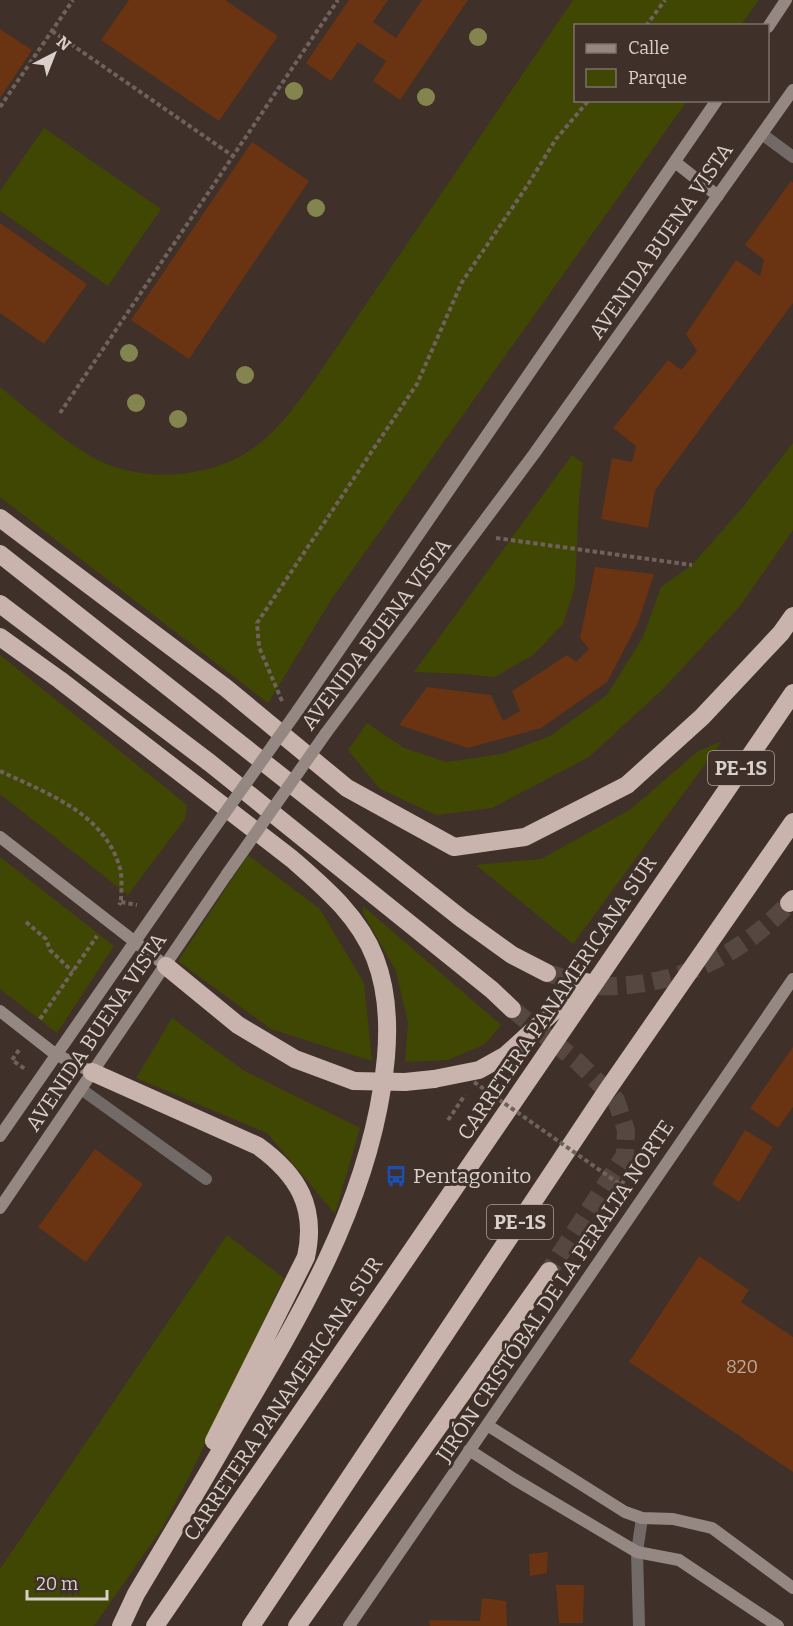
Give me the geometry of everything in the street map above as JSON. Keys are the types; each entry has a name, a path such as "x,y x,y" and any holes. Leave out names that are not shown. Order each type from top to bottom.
{"highway":[{"path":"0,519 226,688 347,788 454,847 525,837 627,785 702,717 781,633 793,616"},
{"path":"0,554 462,919 512,954 548,973"},
{"path":"0,604 210,763 492,990 512,1009"},
{"path":"0,637 292,859 313,878 344,908 366,938 382,978 385,998 387,1052 380,1104 360,1180 338,1238 297,1321 136,1594"},
{"name":"CARRETERA PANAMERICANA SUR","path":"155,1626 793,693"},
{"name":"PE-1S","path":"251,1626 600,1102 793,822"},
{"path":"166,966 238,1025 295,1059 354,1081 405,1082 479,1070 506,1055 588,981 690,843"},
{"path":"92,1072 258,1146 289,1174 304,1199 310,1226 306,1257 300,1270 121,1626"},
{"path":"297,1626 549,1271"}],"main road":[{"path":"769,26 786,0"},
{"name":"AVENIDA BUENA VISTA","path":"0,1208 227,874 326,733 474,535 793,90"},
{"name":"AVENIDA BUENA VISTA","path":"0,1136 298,710 716,102"},
{"path":"675,162 718,196"},
{"path":"0,837 166,966"},
{"name":"JIRÓN CRISTÓBAL DE LA PERALTA NORTE","path":"349,1626 793,979"},
{"path":"0,1011 56,1054 92,1072"},
{"path":"487,1425 625,1512 642,1518 673,1519 712,1528 793,1588"},
{"path":"469,1450 637,1552 679,1560 778,1626"}],"street":[{"path":"762,134 793,157"},
{"path":"81,1089 206,1179"},
{"path":"639,1626 637,1552 642,1518"}],"path":[{"path":"0,107 73,0"},
{"path":"60,413 338,0"},
{"path":"647,24 665,0"},
{"path":"52,31 233,156"},
{"path":"282,703 259,647 257,623 417,384 462,282 556,139 587,102"},
{"path":"474,535 692,565"},
{"path":"0,771 67,803 92,823 108,842 120,867 121,902"},
{"path":"26,922 46,939 50,950 73,972"},
{"path":"30,1034 95,940"},
{"path":"448,1120 474,1082 621,1185 649,1145"}],"green space":[{"path":"573,0 759,0 742,24 574,24 574,102 686,102 331,600 268,703 0,497 0,387 52,429 94,458 125,470 162,475 200,471 219,466 252,449 276,428 311,385"},
{"path":"44,128 161,209 108,286 0,211 0,191"},
{"path":"793,443 793,530 740,606 663,689 589,757 492,808 436,815 380,789 348,750 367,723 404,748 447,762 502,754 550,736 607,695 643,637 661,587 692,565 743,507"},
{"path":"572,455 583,463 575,587 563,624 533,655 495,677 414,672"},
{"path":"0,655 187,805 185,819 128,895 0,794"},
{"path":"722,741 573,944 476,865 541,859 631,809 698,751"},
{"path":"248,855 320,909 364,983 372,1061 271,1029 178,961"},
{"path":"0,857 114,946 57,1033 0,989"},
{"path":"363,906 501,1025 485,1044 448,1060 405,1062 408,1023 396,971 363,913"},
{"path":"172,1018 243,1070 360,1128 335,1214 267,1133 136,1078"},
{"path":"227,1235 284,1278 163,1527 94,1626 0,1626 0,1569"}],"building":[{"path":"129,0 225,0 278,36 219,121 101,40"},
{"path":"349,0 388,0 373,22 396,38 422,0 468,0 400,100 373,81 386,61 358,42 331,81 306,63"},
{"path":"0,29 32,50 0,98"},
{"path":"252,142 309,181 189,359 131,320"},
{"path":"791,181 793,183 793,303 655,490 648,528 601,519 612,458 632,462 636,446 613,428 668,360 681,370 697,351 686,334 736,260 760,276 764,260 745,245"},
{"path":"0,223 87,284 44,344 0,313"},
{"path":"595,567 654,574 638,623 607,682 541,728 468,748 399,725 427,687 491,695 503,721 520,711 512,691 567,655 576,662 589,649 580,638"},
{"path":"793,1047 793,1107 778,1128 750,1108"},
{"path":"745,1130 773,1147 739,1202 712,1184"},
{"path":"95,1149 143,1184 86,1262 38,1227"},
{"path":"699,1256 749,1290 741,1302 793,1337 793,1472 629,1362"},
{"path":"548,1552 547,1573 530,1576 529,1554"},
{"path":"556,1585 584,1585 583,1623 559,1623"},
{"path":"482,1598 506,1601 507,1626 430,1626 429,1620 480,1621"}],"tunnel":[{"path":"547,973 596,986 629,985 675,976 696,969 737,948 789,903"},
{"path":"512,1009 578,1062 616,1100 626,1130 625,1155 549,1271"}],"place":[{"name":"Pentagonito","path":"396,1176"}]}
